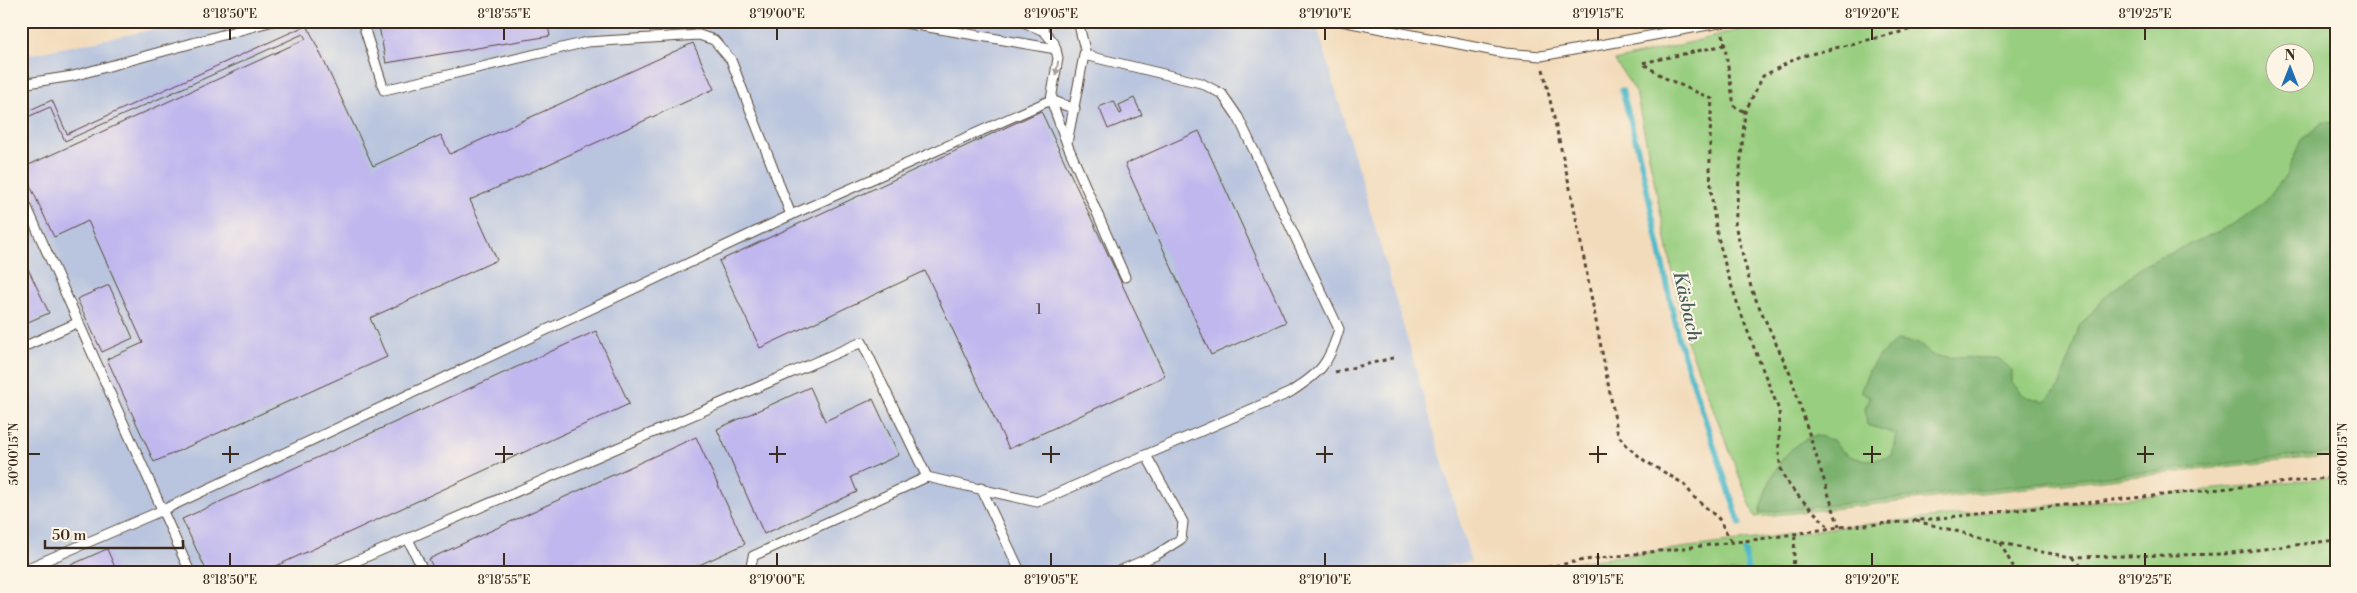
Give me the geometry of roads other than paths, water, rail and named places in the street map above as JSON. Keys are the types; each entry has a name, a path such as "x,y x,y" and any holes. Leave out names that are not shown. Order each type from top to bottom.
{"lane":[{"path":"21,84 72,76 273,21"},
{"path":"362,21 384,90 587,42 699,35 714,40 731,60 791,215"},
{"path":"893,21 1056,49"},
{"path":"1021,21 1044,31 1054,42 1058,58 1051,100 1066,144 1125,277"},
{"path":"1066,144 1075,109 1085,50 1078,21"},
{"path":"1342,21 1505,53 1541,56 1726,22"},
{"path":"750,572 753,556 927,477 1037,502 1289,393 1316,376 1332,354 1339,329 1233,110 1222,94 1202,83 1084,55"},
{"path":"21,571 163,510 791,215 1051,100 1075,109"},
{"path":"21,194 190,572"},
{"path":"21,348 79,322"},
{"path":"332,572 862,342 927,477"},
{"path":"1117,572 1156,555 1181,540 1183,522 1146,455"},
{"path":"981,488 1019,571"},
{"path":"408,538 424,572"}],"waterway":[{"name":"Käsbach","path":"1622,90 1640,157 1679,341 1740,524"},
{"name":"Käsbach","path":"1745,551 1748,572"}]}
